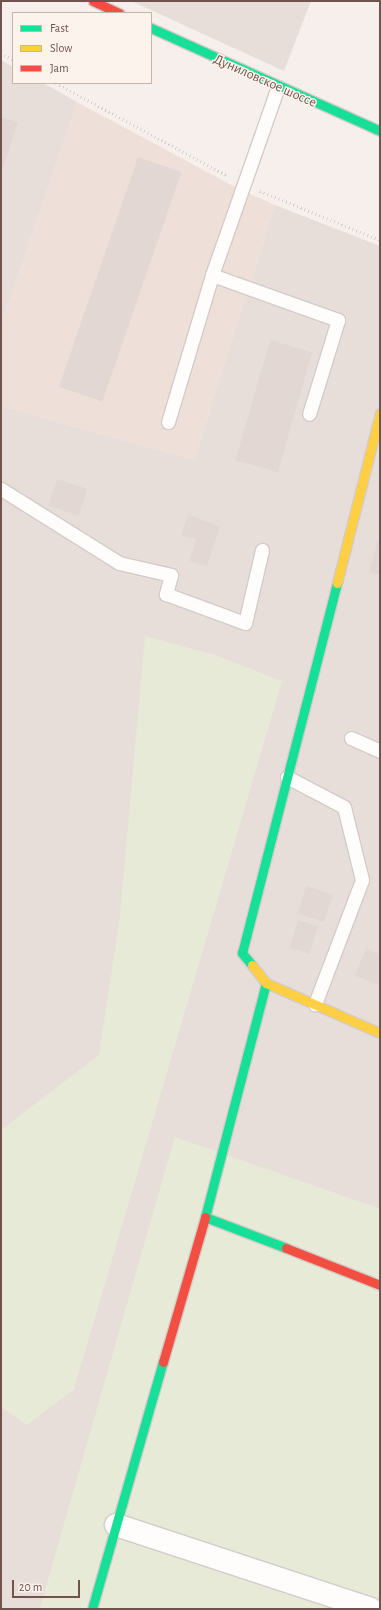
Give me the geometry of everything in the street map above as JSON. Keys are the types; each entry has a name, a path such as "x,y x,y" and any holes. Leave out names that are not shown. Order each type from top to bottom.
{"street":[{"path":"93,1 117,12"},
{"name":"Дуниловское шоссе","path":"152,28 278,87 380,131"},
{"path":"380,413 242,953 266,983 380,1033"},
{"path":"92,1609 206,1217 266,983"},
{"path":"206,1217 380,1284"},
{"path":"116,1525 371,1609"}],"lane":[{"path":"168,422 212,275 245,185 278,87"},
{"path":"212,275 338,320 309,414"},
{"path":"1,489 119,563 171,575 166,594 245,623 262,550"},
{"path":"351,738 380,750"},
{"path":"287,777 344,807 362,880 315,1004"}],"path":[{"path":"1,53 12,59"},
{"path":"58,84 245,185 380,240"}],"shaded area":[{"path":"131,1 311,1 284,71"},
{"path":"1,60 12,66 12,84 45,84 77,102 1,325"},
{"path":"77,102 237,188 275,205 194,460 1,406 1,325"},
{"path":"275,205 380,246 380,1209 175,1138 40,1609 1,1609 1,406 194,460"}],"green space":[{"path":"145,636 215,655 282,681 74,1389 27,1425 1,1407 1,1130 99,1055 120,916"},
{"path":"175,1137 380,1209 380,1609 40,1609"}],"building":[{"path":"1,117 18,122 1,175"},
{"path":"138,157 181,172 102,402 59,387"},
{"path":"270,340 312,352 278,472 236,460"},
{"path":"57,479 87,489 79,516 48,506"},
{"path":"188,515 220,526 207,567 189,561 196,540 181,535"},
{"path":"380,533 380,575 369,572"},
{"path":"306,886 333,894 324,922 298,914"},
{"path":"298,920 318,926 310,954 290,948"},
{"path":"366,948 380,954 380,985 355,976"}],"traffic: fast":[{"path":"152,28 380,131"},
{"path":"252,965 242,953 337,583"},
{"path":"266,983 205,1217 286,1248"},
{"path":"92,1609 163,1362"}],"traffic: slow":[{"path":"337,583 380,413"},
{"path":"252,965 266,983 380,1033"}],"traffic: jam":[{"path":"93,1 117,12"},
{"path":"163,1362 205,1217"},
{"path":"286,1248 380,1285"}]}
